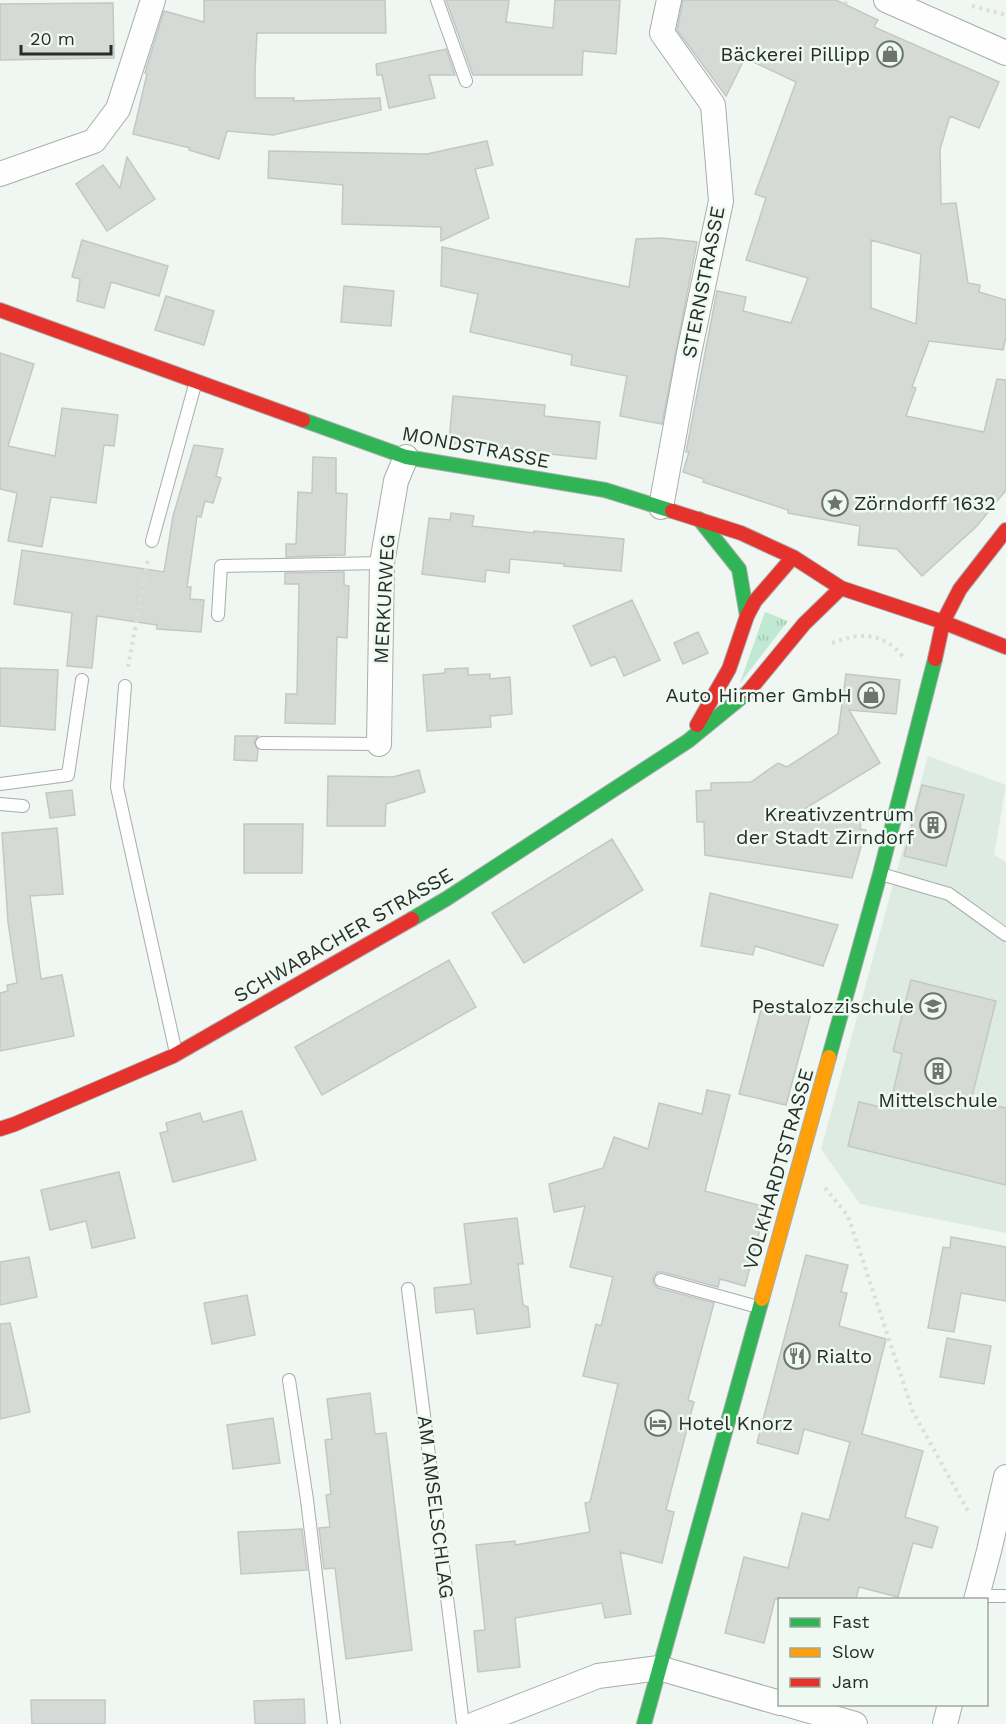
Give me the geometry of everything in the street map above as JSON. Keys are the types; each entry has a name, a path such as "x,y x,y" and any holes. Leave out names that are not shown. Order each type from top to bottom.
{"street":[{"path":"0,174 94,141 118,109 153,0"},
{"name":"STERNSTRASSE","path":"661,507 689,352 721,201 713,105 662,33 669,0"},
{"path":"886,0 1006,53"},
{"name":"MONDSTRASSE","path":"0,310 406,457 605,490 741,533 794,557 841,588 943,622 1006,647"},
{"name":"MERKURWEG","path":"379,744 382,563 396,481 406,457"},
{"path":"699,519 739,569 747,616"},
{"name":"VOLKHARDTSTRASSE","path":"644,1724 880,874 929,686 943,622 960,588 1006,530"},
{"name":"SCHWABACHER STRASSE","path":"688,741 729,669 747,616 755,602 794,557"},
{"name":"SCHWABACHER STRASSE","path":"0,1129 177,1054 446,899 688,741 747,694 804,624 841,588"},
{"path":"976,1598 1006,1477"},
{"path":"475,1724 598,1676 659,1668 778,1701"},
{"path":"793,1706 855,1724"},
{"path":"945,1724 950,1706"}],"lane":[{"path":"437,0 466,81"},
{"path":"152,541 196,380"},
{"path":"218,615 221,566 382,563"},
{"path":"0,784 68,775 82,680"},
{"path":"125,686 117,787 177,1054"},
{"path":"262,743 379,744"},
{"path":"0,804 23,806"},
{"path":"880,874 949,894 1006,935"},
{"path":"661,1280 759,1307"},
{"name":"AM AMSELSCHLAG","path":"408,1289 464,1724"},
{"path":"289,1380 307,1500 334,1724"},
{"path":"976,1598 1006,1596"}],"path":[{"path":"967,4 1006,14"},
{"path":"125,686 152,541"},
{"path":"831,643 841,639 872,635 894,646 907,663 911,682 929,686"},
{"path":"801,1158 848,1216 913,1412 989,1551"}],"shaded area":[{"name":"Pestalozzischule","path":"928,756 1006,785 994,855 1006,862 1006,1233 860,1204 821,1149"}],"green space":[{"path":"765,612 788,621 740,683"}],"building":[{"path":"204,0 385,0 386,33 257,33 255,71 255,98 294,98 293,101 380,98 381,110 273,135 227,131 219,159 189,150 190,148 133,134 147,74 145,73 164,11 204,22"},
{"path":"446,0 509,0 506,22 553,28 555,0 620,0 616,54 583,51 582,75 473,75"},
{"path":"683,0 836,0 878,20 874,27 999,82 979,128 950,116 940,149 941,204 956,203 968,283 980,285 979,292 1006,300 1006,337 1003,350 929,341 912,387 916,388 906,416 984,432 997,379 1006,380 1006,490 977,526 922,576 897,549 858,545 860,526 788,513 788,510 703,482 704,479 683,472 689,452 686,452 717,291 746,297 743,311 791,323 808,278 746,260 766,198 755,194 796,82 745,58 726,96 677,30","holes":["871,240 921,254 916,324 871,308"]},
{"path":"113,3 114,58 0,60 0,4"},
{"path":"446,49 455,75 429,75 435,98 389,108 382,75 377,75 376,64"},
{"path":"487,141 493,165 475,169 489,218 441,241 441,227 342,224 343,185 268,178 269,151 427,154"},
{"path":"127,157 155,199 107,231 76,184 103,165 120,188"},
{"path":"662,238 697,242 662,424 620,416 627,376 571,365 572,355 470,332 478,294 441,286 442,247 629,287 636,239"},
{"path":"82,240 168,266 159,296 111,282 104,308 77,301 80,279 72,277"},
{"path":"344,286 394,291 391,326 341,322"},
{"path":"166,296 214,311 204,345 155,330"},
{"path":"0,353 34,364 8,446 55,456 62,408 118,415 114,446 104,445 96,503 51,497 42,547 8,541 17,493 0,489"},
{"path":"453,396 545,405 544,416 600,422 596,459 541,453 541,451 449,443"},
{"path":"194,445 223,449 216,476 221,478 213,503 205,501 201,517 197,516 187,587 191,587 190,599 204,600 201,632 157,629 157,625 97,616 92,668 67,666 72,613 14,604 22,550 164,572 173,516"},
{"path":"313,457 336,458 336,493 347,494 345,555 286,557 286,544 296,544 298,492 312,493"},
{"path":"451,513 474,516 472,526 624,539 621,571 510,559 509,573 486,570 485,582 422,574 429,518 450,520"},
{"path":"344,572 344,585 349,586 347,638 337,637 335,724 285,723 286,694 297,694 299,584 285,584 285,573"},
{"path":"632,600 660,660 624,676 615,656 591,666 573,626"},
{"path":"698,632 708,653 683,664 674,643"},
{"path":"0,668 58,670 55,730 0,726"},
{"path":"468,668 468,675 490,674 490,679 510,677 512,714 490,716 491,727 427,731 423,675 445,673 445,669"},
{"path":"846,674 900,680 896,714 849,710 880,763 796,814 861,822 860,829 866,830 852,878 705,855 704,822 697,822 696,791 711,790 711,783 751,782 778,763 787,767 838,734"},
{"path":"235,736 258,736 254,742 258,750 257,761 234,760"},
{"path":"419,770 425,792 386,804 385,826 327,826 328,776 393,777"},
{"name":"Kreativzentrum der Stadt Zirndorf","path":"922,785 964,795 946,866 904,856"},
{"path":"72,790 75,815 50,818 46,793"},
{"path":"244,824 303,824 302,873 244,873"},
{"path":"57,828 63,894 30,896 41,979 62,975 74,1036 0,1051 0,993 8,991 7,985 17,983 8,922 2,833"},
{"path":"612,839 643,890 524,963 492,913"},
{"path":"710,893 838,925 823,966 755,946 753,955 701,946"},
{"path":"449,960 476,1007 322,1095 295,1047"},
{"name":"Mittelschule","path":"911,980 996,1001 971,1100 1006,1108 1006,1185 848,1146 859,1102 889,1109 902,1054 893,1051"},
{"path":"763,1002 811,1013 786,1105 739,1094"},
{"path":"707,1090 730,1095 705,1191 766,1207 745,1286 720,1279 718,1287 663,1272 658,1272 653,1277 653,1283 658,1288 714,1303 688,1400 694,1402 666,1510 674,1512 662,1563 620,1552 631,1614 605,1618 602,1603 515,1618 520,1667 478,1672 474,1631 485,1630 476,1545 515,1541 515,1545 590,1532 585,1503 590,1502 618,1384 583,1376 596,1324 601,1326 613,1277 570,1267 585,1206 554,1212 549,1184 603,1168 614,1137 648,1149 659,1103 702,1114"},
{"path":"242,1111 256,1160 173,1182 160,1133 168,1131 166,1123 200,1113 203,1122"},
{"path":"119,1172 135,1238 92,1248 86,1221 50,1230 41,1190"},
{"path":"517,1218 523,1264 518,1264 523,1305 528,1307 530,1327 477,1334 474,1309 436,1313 434,1288 471,1284 464,1224"},
{"path":"951,1237 1006,1247 1006,1301 961,1293 954,1332 928,1328 943,1247 950,1248"},
{"path":"806,1255 848,1265 841,1292 847,1293 839,1326 886,1339 862,1434 923,1451 905,1517 938,1527 932,1548 913,1543 898,1597 859,1587 856,1598 778,1598 775,1599 764,1643 725,1633 744,1557 788,1568 802,1513 829,1520 850,1442 804,1429 798,1454 757,1443"},
{"path":"29,1257 37,1297 0,1305 0,1262"},
{"path":"247,1295 255,1335 212,1344 204,1303"},
{"path":"10,1323 30,1412 0,1419 0,1324"},
{"path":"947,1338 991,1346 984,1384 940,1377"},
{"path":"370,1393 375,1434 386,1433 412,1650 346,1659 335,1568 324,1569 319,1528 330,1527 326,1495 331,1494 325,1440 332,1439 327,1399"},
{"path":"273,1418 280,1463 233,1469 227,1425"},
{"path":"302,1529 307,1570 241,1574 238,1532"},
{"path":"304,1699 305,1724 255,1724 254,1701"},
{"path":"31,1700 105,1700 105,1724 32,1724"}],"traffic: fast":[{"path":"303,420 406,457 605,490 672,511"},
{"path":"699,519 739,569 747,616"},
{"path":"829,1057 880,874 935,659"},
{"path":"412,919 688,741 748,692"},
{"path":"644,1724 762,1299"}],"traffic: slow":[{"path":"762,1299 829,1057"}],"traffic: jam":[{"path":"0,310 303,420"},
{"path":"672,511 741,533 793,557 841,588 943,622 1006,647"},
{"path":"935,659 943,622 960,589 1006,530"},
{"path":"697,725 729,669 747,616 755,601 793,557"},
{"path":"748,692 804,624 841,588"},
{"path":"0,1129 173,1056 412,919"}],"place":[{"name":"Bäckerei Pillipp","path":"890,54"},
{"name":"Zörndorff 1632","path":"835,503"},
{"name":"Auto Hirmer GmbH","path":"871,695"},
{"name":"Kreativzentrum der Stadt Zirndorf","path":"933,825"},
{"name":"Pestalozzischule","path":"933,1006"},
{"name":"Mittelschule","path":"938,1071"},
{"name":"Rialto","path":"797,1356"},
{"name":"Hotel Knorz","path":"658,1423"}]}
